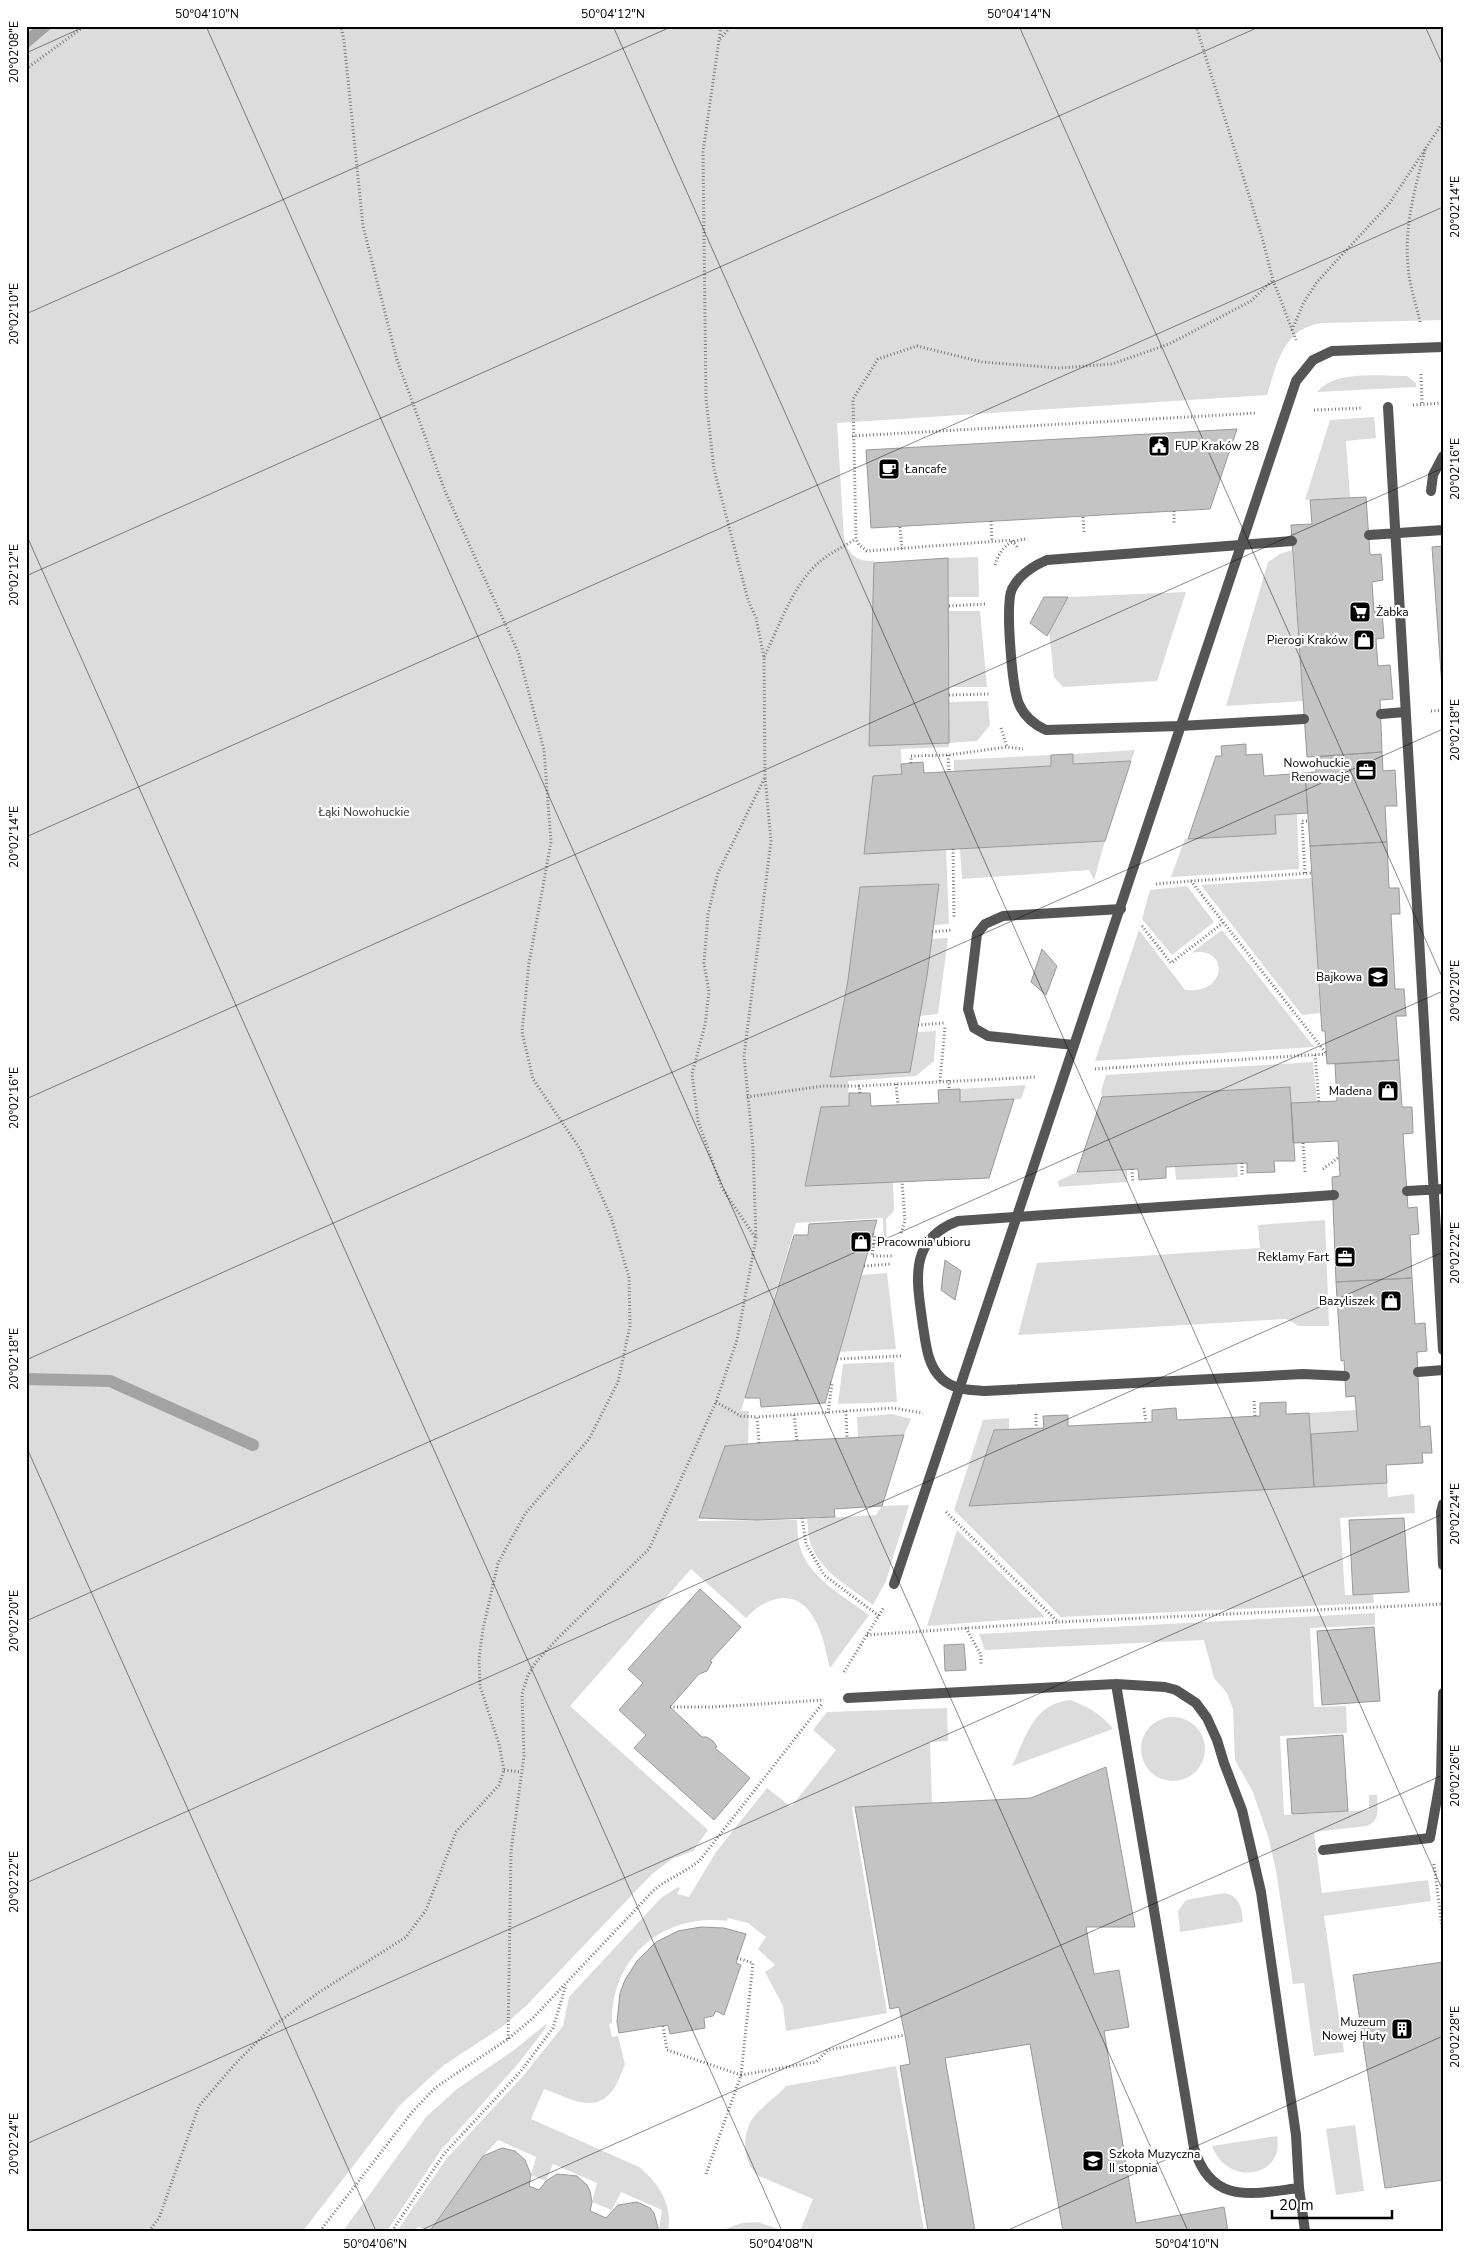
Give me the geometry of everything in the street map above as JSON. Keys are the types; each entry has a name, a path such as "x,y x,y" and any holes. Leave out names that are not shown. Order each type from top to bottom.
{"street":[{"path":"894,1584 1296,381 1307,365 1319,356 1332,351 1443,347"},
{"path":"1388,407 1397,533 1396,560 1405,712 1438,1189 1443,1350"},
{"path":"1431,491 1433,475 1443,456"},
{"path":"1369,536 1443,530"},
{"path":"1292,542 1056,558 1030,569 1012,590 1008,613 1015,690 1018,702 1030,720 1046,730 1180,726 1304,719"},
{"path":"1381,714 1405,712"},
{"path":"1074,1045 988,1036 974,1028 968,1009 977,934 985,924 1003,916 1120,909"},
{"path":"1407,1191 1438,1189"},
{"path":"1334,1195 958,1221 935,1234 921,1254 916,1282 927,1353 937,1374 943,1380 958,1388 985,1391 1303,1374 1345,1376"},
{"path":"1418,1372 1443,1370"},
{"path":"1443,1504 1441,1512 1443,1564"},
{"path":"1116,1684 1194,2148 1199,2164 1214,2184 1237,2194 1298,2188"},
{"path":"848,1698 1116,1684 1165,1687 1176,1690 1196,1703 1202,1710 1218,1740 1224,1763 1242,1810 1260,1892 1296,2135 1298,2188 1305,2231"},
{"path":"1324,1850 1430,1838 1441,1776 1443,1693"}],"path":[{"path":"26,69 83,27 91,26"},
{"path":"149,2231 159,2218 198,2106 235,2064 272,2027 318,1993 406,1937 426,1910 456,1832 498,1785 504,1770 499,1744 480,1686 479,1659 482,1629 498,1563 525,1514 589,1439 618,1382 630,1326 629,1277 611,1217 580,1149 533,1079 522,1032 529,963 551,842 544,750 518,652 445,491 397,360 363,226 344,41 340,26"},
{"path":"508,2039 511,1851 524,1756 522,1694 528,1675 536,1662 648,1549 716,1402 737,1340 756,1238 753,1148 744,1056 771,840 765,777 764,658 756,618 748,600 714,469 706,399 706,246 702,190 703,161 712,76 720,40 720,26"},
{"path":"720,40 731,26"},
{"path":"1196,26 1262,237 1273,280 1291,331 1307,365"},
{"path":"1291,331 1304,302 1317,282 1388,204 1443,122"},
{"path":"1421,326 1410,286 1407,263 1414,190 1427,144"},
{"path":"1030,569 1012,540 867,551 859,545 856,540 852,436 853,399 878,359 917,346 982,362 1059,368 1112,364 1169,344 1251,301 1273,280"},
{"path":"1421,371 1422,404"},
{"path":"1286,412 1388,407"},
{"path":"852,436 1259,412"},
{"path":"1174,511 1174,527"},
{"path":"1083,517 1084,533"},
{"path":"991,522 992,542"},
{"path":"900,526 902,549"},
{"path":"764,658 795,593 811,570 831,553 856,540"},
{"path":"949,606 985,604"},
{"path":"949,694 993,694"},
{"path":"910,763 910,756 948,755 1006,747 1026,749"},
{"path":"948,755 949,771"},
{"path":"756,1238 722,1188 698,1122 692,1074 705,1025 709,992 704,963 708,914 718,873 765,777"},
{"path":"1305,873 1302,821 1308,821"},
{"path":"1147,885 1311,873"},
{"path":"1086,1069 1326,1054 1190,881"},
{"path":"1140,924 1171,963 1223,923"},
{"path":"932,932 954,930"},
{"path":"918,1025 945,1023"},
{"path":"1315,1055 1320,1102"},
{"path":"747,1097 823,1086 1042,1077"},
{"path":"949,1080 949,1089"},
{"path":"896,1084 898,1105"},
{"path":"859,1086 860,1093"},
{"path":"1303,1143 1305,1177"},
{"path":"1242,1163 1243,1181"},
{"path":"1132,1169 1133,1188"},
{"path":"873,1234 875,1235 872,1256 894,1256"},
{"path":"864,1266 891,1264"},
{"path":"837,1359 902,1356"},
{"path":"828,1413 832,1383 830,1383"},
{"path":"1254,1397 1255,1416"},
{"path":"716,1402 741,1416 758,1417 893,1408 928,1414"},
{"path":"1144,1403 1146,1422"},
{"path":"1035,1409 1036,1428"},
{"path":"846,1411 847,1438"},
{"path":"794,1415 797,1441"},
{"path":"758,1417 759,1443"},
{"path":"940,1506 1058,1622"},
{"path":"802,1518 806,1544 824,1575 879,1616"},
{"path":"841,1676 888,1601 894,1584"},
{"path":"867,1635 1058,1622 1443,1604"},
{"path":"966,1628 981,1655 982,1690"},
{"path":"320,2231 413,2112 436,2087 508,2039 532,2019 654,1890 666,1880 690,1869 700,1860 826,1700 670,1707"},
{"path":"504,1770 521,1772"},
{"path":"1436,1879 1442,1928"},
{"path":"706,2174 741,2075 753,1964 737,1958"},
{"path":"392,2231 444,2154 521,2071 554,2028 566,1984"},
{"path":"663,2026 667,2050 741,2075 816,2062 828,2050 904,2035"}],"green space":[{"name":"Łąki Nowohuckie","path":"26,26 1443,26 1443,320 1322,323 1309,326 1299,332 1284,349 1274,371 1267,395 837,423 844,537 848,548 854,556 862,560 874,561 869,746 948,743 948,702 988,701 990,725 977,741 949,743 949,747 901,749 902,774 873,776 946,849 949,924 934,925 938,884 860,887 848,980 830,1076 916,1032 936,1031 934,1061 916,1076 848,1081 849,1106 821,1107 805,1186 893,1182 894,1211 886,1219 887,1249 884,1249 883,1218 796,1223 741,1411 749,1411 748,1444 718,1466 698,1521 797,1520 799,1544 811,1568 829,1586 869,1615 830,1668 818,1625 808,1609 800,1603 782,1598 773,1600 754,1610 746,1618 691,1569 570,1706 708,1830 693,1851 672,1859 652,1874 526,2006 502,2027 444,2065 400,2105 303,2231 26,2231"},
{"path":"1372,375 1407,376 1416,383 1416,387 1317,392 1325,385 1346,377"},
{"path":"1374,417 1376,438 1346,441 1350,498 1305,500 1330,420"},
{"path":"1292,550 1303,701 1226,706 1268,562 1280,554"},
{"path":"978,557 979,597 949,597 948,558"},
{"path":"1186,592 1157,681 1063,687 1054,677 1049,631 1068,597"},
{"path":"949,611 980,611 987,687 949,687"},
{"path":"1135,750 1131,761 1073,764 1073,754"},
{"path":"1051,755 1051,766 954,771 954,760"},
{"path":"1297,814 1299,869 1171,877 1185,839 1276,834 1275,815"},
{"path":"1105,841 1094,880 1089,870 962,879 960,849"},
{"path":"1312,878 1320,1013 1302,1015 1201,885"},
{"path":"1187,886 1214,922 1172,955 1142,919 1150,890"},
{"path":"1139,930 1185,990 1199,989 1210,985 1216,978 1219,970 1217,962 1212,956 1203,952 1191,953 1222,930 1314,1047 1095,1061"},
{"path":"948,938 938,1014 920,1016 931,939"},
{"path":"1313,1062 1317,1102 1291,1103 1290,1087 1102,1097 1101,1091 1106,1075"},
{"path":"1026,1085 1021,1099 960,1102 960,1089"},
{"path":"1237,1163 1238,1177 1176,1180 1175,1167"},
{"path":"1127,1169 1127,1182 1059,1187 1058,1181 1077,1172"},
{"path":"1325,1220 1329,1326 1299,1326 1286,1319 1018,1335 1037,1263 1260,1248 1258,1225"},
{"path":"887,1273 896,1349 839,1352 862,1275"},
{"path":"894,1362 897,1402 838,1404 843,1364"},
{"path":"1357,1410 1358,1431 1311,1434 1309,1413"},
{"path":"892,1414 911,1419 904,1435 858,1437 857,1417"},
{"path":"1009,1418 1009,1430 993,1431 970,1506 1387,1483 1388,1497 1414,1494 1415,1513 1340,1518 1345,1595 1373,1594 1374,1603 1061,1617 954,1510 983,1420"},
{"path":"909,1505 886,1581 873,1605 837,1578 821,1562 810,1542 807,1519 876,1515 882,1506"},
{"path":"957,1530 1045,1617 927,1626"},
{"path":"1375,1613 1375,1625 1310,1628 1314,1707 1346,1706 1347,1733 1280,1736 1284,1815 1369,1810 1369,1795 1377,1795 1377,1814 1371,1824 1314,1832 1322,1893 1428,1880 1431,1901 1324,1916 1344,2052 1314,2056 1304,1983 1293,1984 1276,1870 1268,1836 1253,1792 1235,1760 1233,1709 1227,1693 1214,1678 1204,1640 985,1650 979,1634"},
{"path":"1070,1700 1094,1711 1113,1729 1012,1766 1027,1733 1039,1715 1057,1703"},
{"path":"947,1708 948,1741 930,1742 932,1803 852,1807 887,2013 786,2031 783,2006 765,1972 775,1965 758,1949 766,1937 748,1923 728,1918 727,1921 703,1920 681,1924 662,1933 645,1945 631,1960 620,1979 614,2000 612,2023 609,2024 612,2037 618,2036 625,2065 613,2090 605,2098 589,2103 570,2099 544,2089 531,2119 639,2167 653,2180 663,2195 668,2212 668,2231 659,2228 662,2210 621,2192 612,2210 592,2202 597,2183 553,2164 546,2181 531,2175 536,2157 498,2140 483,2156 430,2231 418,2227 415,2231 397,2231 447,2158 524,2075 563,2026 569,1997 661,1898 678,1887 680,1888 677,1894 689,1897 716,1852 767,1788 791,1807 836,1750 813,1730 827,1712"},
{"path":"1173,1717 1191,1723 1199,1731 1205,1749 1199,1767 1191,1775 1173,1781 1155,1775 1147,1767 1141,1749 1147,1731 1155,1723"},
{"path":"1224,1893 1234,1897 1239,1903 1243,1922 1180,1932 1178,1911 1186,1900"},
{"path":"546,2024 545,2029 517,2065 441,2150 387,2231 343,2231 426,2117 457,2089 514,2050"},
{"path":"896,2066 924,2231 800,2231 813,2199 757,2175 752,2169 746,2155 745,2140 753,2118 786,2086"},
{"path":"1355,2125 1364,2191 1336,2195 1326,2129"},
{"path":"1277,2136 1277,2150 1272,2161 1264,2168 1253,2172 1241,2172 1230,2168 1219,2159 1212,2146"},
{"path":"758,2222 784,2231 722,2230 742,2223"}],"building":[{"path":"1237,429 1210,509 871,528 866,450"},
{"path":"1366,497 1370,555 1381,554 1383,580 1372,582 1374,612 1382,611 1384,638 1376,639 1378,666 1390,665 1393,699 1380,700 1382,752 1307,757 1291,525 1312,524 1310,500"},
{"path":"1443,546 1443,701 1432,547"},
{"path":"948,558 949,743 869,746 874,563"},
{"path":"1044,597 1068,597 1047,636 1030,623"},
{"path":"1246,744 1246,755 1262,754 1264,776 1305,773 1308,813 1275,815 1276,834 1188,839 1216,756 1222,756 1221,746"},
{"path":"1382,752 1383,771 1395,770 1397,806 1385,806 1387,842 1310,846 1305,773 1316,772 1315,757"},
{"path":"1073,754 1073,764 1131,761 1105,841 864,854 873,776 902,774 901,764 923,762 924,773 1051,766 1051,755"},
{"path":"1387,842 1389,888 1399,888 1400,914 1391,914 1395,989 1404,989 1406,1016 1396,1016 1399,1060 1327,1064 1325,1031 1322,1031 1310,846"},
{"path":"939,884 927,976 910,1072 830,1077 848,980 860,887"},
{"path":"1042,949 1057,966 1046,995 1031,982"},
{"path":"1399,1060 1402,1107 1412,1107 1413,1133 1403,1134 1408,1208 1417,1207 1419,1234 1410,1235 1412,1278 1336,1282 1332,1177 1340,1176 1338,1141 1293,1143 1291,1103 1337,1101 1335,1064"},
{"path":"1290,1087 1295,1161 1274,1161 1275,1172 1247,1173 1247,1163 1166,1167 1166,1178 1139,1180 1138,1169 1077,1172 1102,1097"},
{"path":"960,1089 960,1102 1014,1099 989,1178 805,1186 821,1107 849,1106 849,1093 870,1093 871,1106 939,1103 938,1090"},
{"path":"877,1220 825,1403 761,1407 760,1398 745,1398 794,1235 808,1235 809,1224"},
{"path":"945,1260 961,1271 955,1300 941,1290"},
{"path":"1412,1278 1415,1324 1425,1323 1427,1351 1417,1352 1420,1427 1430,1426 1432,1453 1422,1453 1423,1463 1386,1465 1387,1483 1314,1487 1311,1434 1358,1431 1355,1396 1346,1397 1344,1360 1341,1361 1336,1282"},
{"path":"1286,1402 1286,1414 1309,1413 1314,1487 969,1506 994,1430 1044,1428 1043,1416 1068,1415 1068,1426 1152,1422 1152,1410 1176,1408 1177,1420 1260,1416 1260,1403"},
{"path":"904,1435 882,1506 834,1509 835,1517 757,1520 699,1518 725,1446"},
{"path":"1404,1518 1409,1592 1353,1595 1349,1520"},
{"path":"700,1589 741,1627 710,1661 712,1662 707,1671 699,1674 670,1707 702,1737 707,1737 713,1741 717,1747 715,1748 750,1778 714,1820 634,1748 646,1735 619,1710 643,1683 628,1669"},
{"path":"1374,1627 1380,1701 1322,1705 1317,1631"},
{"path":"964,1644 966,1670 945,1671 944,1645"},
{"path":"1343,1735 1348,1811 1292,1814 1287,1739"},
{"path":"1106,1767 1135,1927 1086,1927 1094,1974 1119,1970 1129,2027 1104,2031 1136,2223 1224,2207 1228,2231 1063,2231 1030,2044 945,2058 975,2231 928,2231 900,2066 910,2064 899,2007 890,2009 855,1807 1031,1798"},
{"path":"701,1927 724,1928 746,1934 736,1963 741,1965 724,2015 716,2011 713,2016 704,2018 705,2028 670,2034 668,2025 619,2033 617,2022 620,1993 625,1980 637,1961 656,1942 678,1931"},
{"name":"Muzeum Nowej Huty","path":"1443,1962 1443,2180 1385,2188 1353,1975"},
{"path":"502,2148 515,2151 525,2160 531,2175 529,2186 539,2190 546,2181 557,2174 577,2176 587,2185 590,2191 592,2202 590,2211 606,2218 618,2205 637,2202 650,2208 654,2213 659,2231 430,2231 483,2156"}],"waterway":[{"path":"26,42 45,26"},
{"path":"26,1379 110,1381 253,1445"}],"place":[{"name":"FUP Kraków 28","path":"1159,446"},
{"name":"Łancafe","path":"889,469"},
{"name":"Żabka","path":"1360,612"},
{"name":"Pierogi Kraków","path":"1364,640"},
{"name":"Nowohuckie Renowacje","path":"1366,770"},
{"name":"Bajkowa","path":"1378,977"},
{"name":"Madena","path":"1388,1091"},
{"name":"Pracownia ubioru","path":"861,1242"},
{"name":"Reklamy Fart","path":"1345,1257"},
{"name":"Bazyliszek","path":"1391,1301"},
{"name":"Muzeum Nowej Huty","path":"1402,2029"},
{"name":"Szkoła Muzyczna II stopnia","path":"1093,2161"}]}
